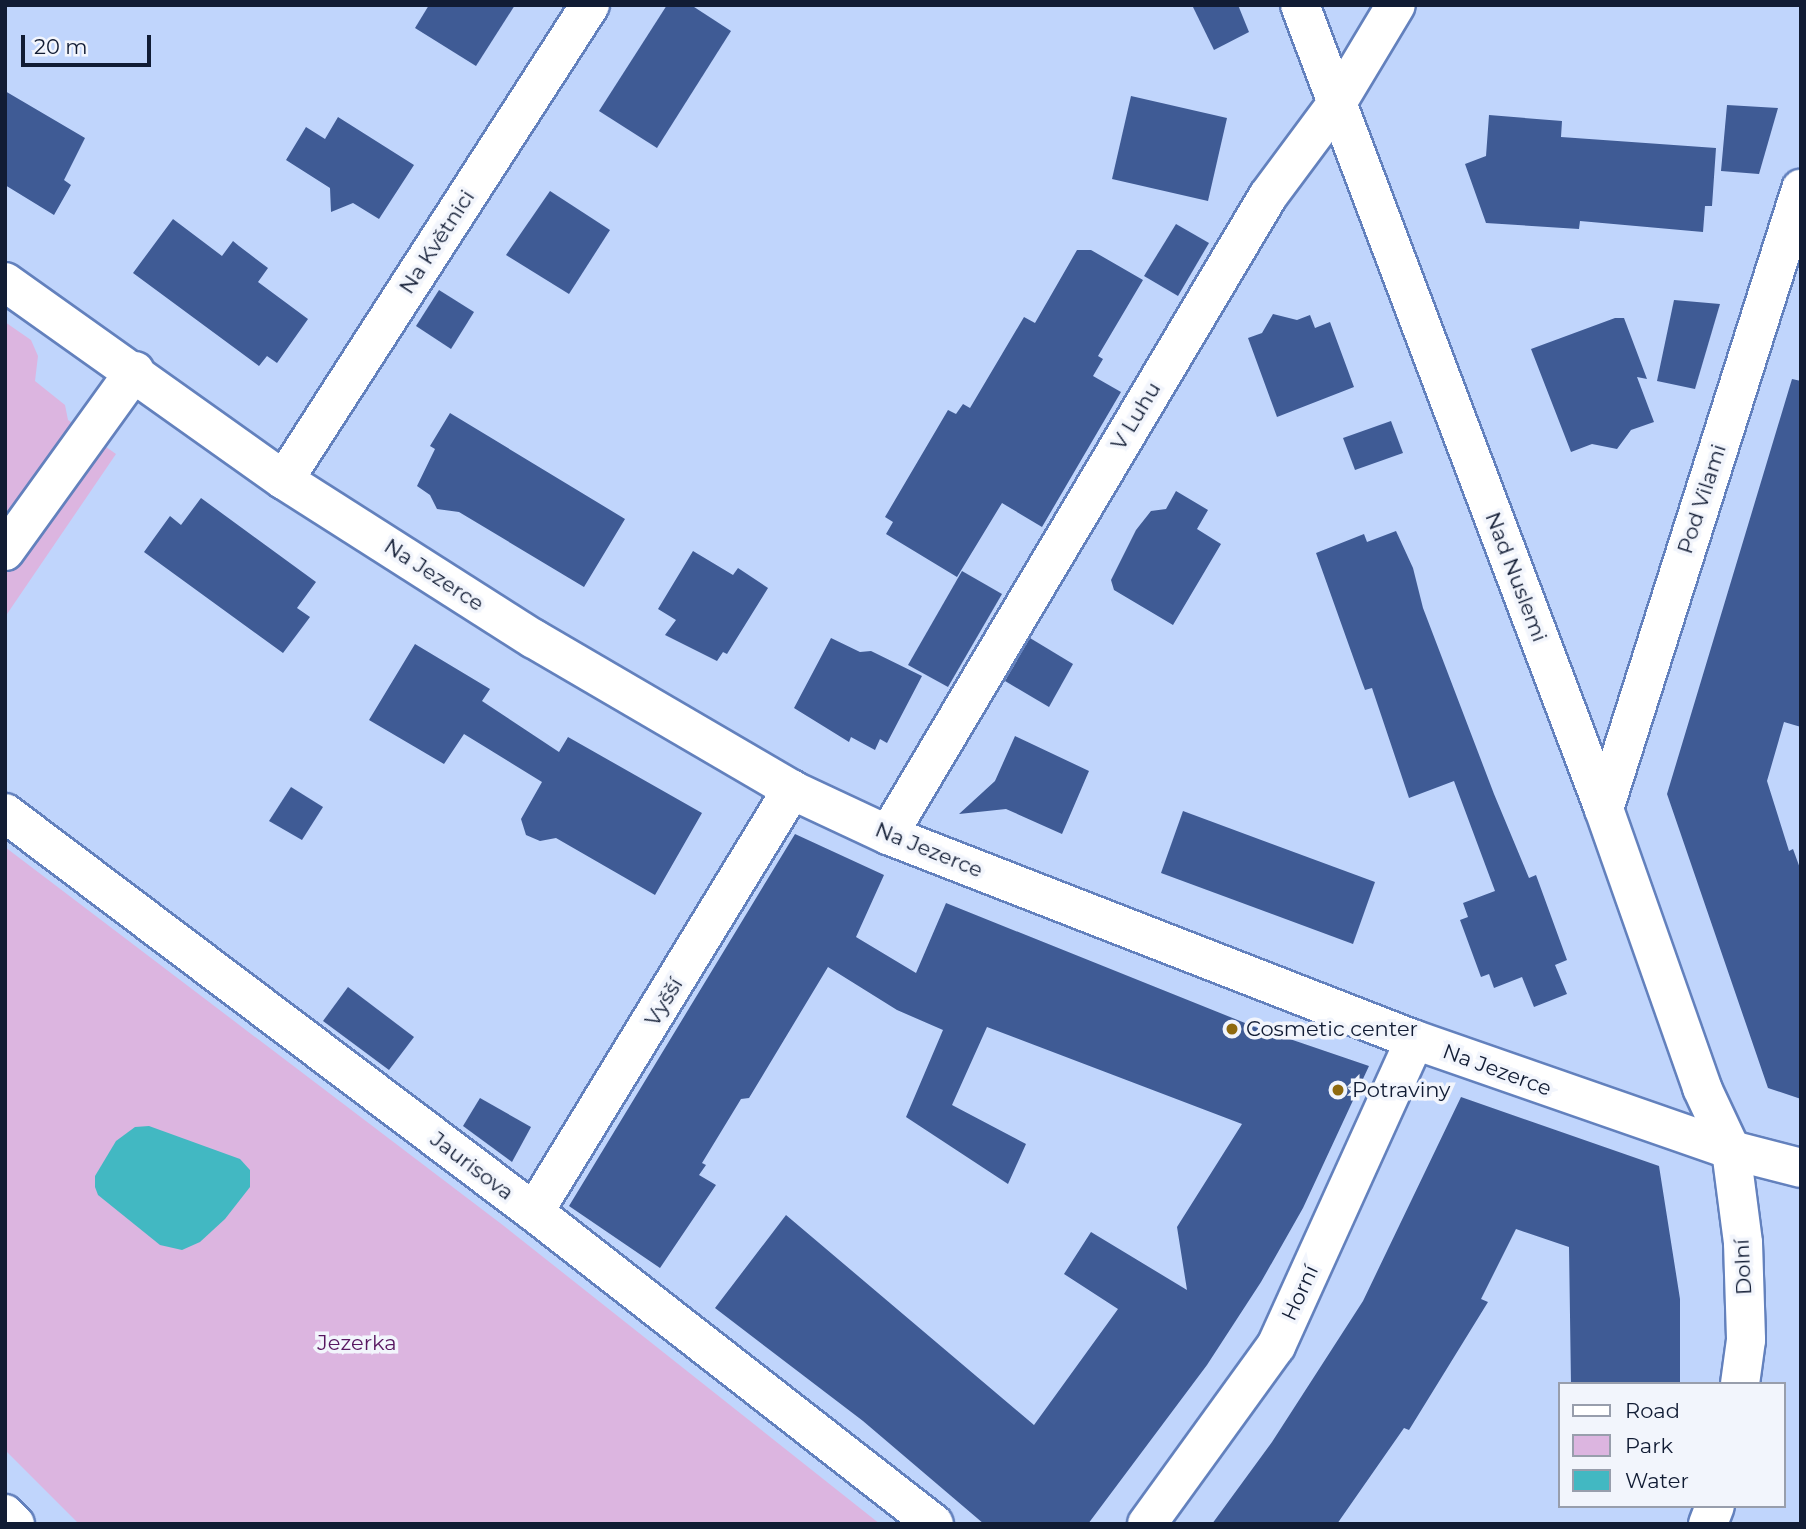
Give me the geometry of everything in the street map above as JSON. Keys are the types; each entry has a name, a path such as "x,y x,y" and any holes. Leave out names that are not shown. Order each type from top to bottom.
{"street":[{"name":"Na Květnici","path":"284,480 590,5"},
{"name":"Nad Nuslemi","path":"1300,5 1604,808 1702,1088 1731,1150"},
{"name":"V Luhu","path":"888,835 1268,196 1337,103 1396,5"},
{"name":"Pod Vilami","path":"1604,808 1801,189"},
{"name":"Na Jezerce","path":"5,282 135,371 284,480 534,639 792,790 888,835 1415,1040 1731,1150 1801,1168"},
{"path":"5,551 135,371"},
{"name":"Vyšší","path":"534,1212 792,790"},
{"name":"Jaurisova","path":"5,813 534,1212 934,1524"},
{"name":"Horní","path":"1147,1524 1276,1346 1415,1040"},
{"name":"Dolní","path":"1731,1150 1743,1243 1746,1340 1740,1382"},
{"path":"5,1514 15,1524"}],"green space":[{"path":"5,322 31,340 38,356 35,381 65,405 68,420 116,454 5,617"},
{"name":"Jezerka","path":"5,847 504,1226 880,1524 79,1524 5,1450"}],"water":[{"path":"149,1126 240,1159 250,1170 250,1187 225,1219 200,1242 182,1250 160,1245 98,1195 95,1187 95,1176 116,1141 135,1127"}],"building":[{"path":"429,5 515,5 476,66 415,28"},
{"path":"667,5 691,5 731,31 657,148 599,111"},
{"path":"1192,5 1238,5 1249,32 1214,50"},
{"path":"5,91 85,138 64,180 71,185 54,215 5,185"},
{"path":"1131,96 1227,118 1208,201 1112,179"},
{"path":"1727,105 1778,108 1759,174 1721,171"},
{"path":"1489,115 1562,121 1561,137 1716,148 1712,206 1705,206 1703,232 1580,221 1579,229 1486,223 1465,164 1486,156"},
{"path":"338,117 414,165 379,219 353,203 331,212 330,188 286,160 306,127 325,139"},
{"path":"550,191 610,230 569,294 506,255"},
{"path":"173,219 222,256 233,241 268,268 258,282 308,319 277,363 267,356 259,366 133,273"},
{"path":"1176,224 1209,243 1178,296 1144,276"},
{"path":"1077,250 1091,250 1143,280 1098,356 1103,359 1093,376 1121,392 1042,527 1002,503 957,577 886,534 893,522 885,517 948,410 956,414 963,404 970,408 1024,317 1035,323"},
{"path":"439,290 474,312 451,349 416,326"},
{"path":"1674,300 1720,304 1695,389 1657,381"},
{"path":"1273,314 1297,320 1310,315 1315,328 1330,322 1354,387 1277,417 1248,338 1262,333"},
{"path":"1615,318 1624,318 1647,379 1637,377 1654,422 1631,430 1617,449 1592,444 1571,452 1531,349"},
{"path":"1792,379 1801,381 1801,727 1784,722 1767,781 1789,851 1793,849 1801,871 1801,1099 1768,1088 1667,794"},
{"path":"450,413 625,519 584,587 459,512 437,509 430,495 417,486 435,449 430,446"},
{"path":"1391,421 1403,453 1355,470 1343,438"},
{"path":"1176,491 1208,510 1197,529 1221,544 1173,625 1114,590 1111,580 1136,530 1151,511 1166,509"},
{"path":"201,498 316,582 297,608 310,617 283,653 144,552 170,516 181,525"},
{"path":"1396,531 1413,568 1423,608 1494,794 1529,878 1536,875 1567,960 1555,965 1567,994 1534,1007 1522,977 1494,988 1489,974 1481,977 1460,920 1468,917 1463,903 1495,891 1454,781 1409,798 1372,688 1365,690 1316,553 1364,534 1367,542"},
{"path":"693,551 733,575 738,568 768,588 727,654 723,652 717,661 665,635 676,620 658,609"},
{"path":"962,571 1002,594 948,687 908,665"},
{"path":"831,638 860,652 871,651 922,676 887,743 880,739 875,750 851,737 849,742 794,708"},
{"path":"1030,638 1073,664 1049,707 1005,681"},
{"path":"415,644 490,689 482,701 559,752 568,737 702,813 655,895 556,838 540,841 526,835 521,819 542,782 464,734 444,764 369,720"},
{"path":"1015,736 1089,771 1062,834 1006,809 959,814 995,781"},
{"path":"291,787 323,807 302,840 269,821"},
{"path":"1183,811 1375,882 1353,944 1161,873"},
{"path":"795,834 884,875 856,937 916,973 946,903 1255,1027 1369,1066 1303,1208 1261,1282 1207,1365 1088,1524 984,1524 863,1421 715,1308 786,1215 1034,1425 1118,1309 1064,1274 1091,1232 1187,1290 1177,1227 1242,1124 987,1027 952,1105 1026,1144 1008,1184 906,1117 943,1030 897,1010 828,967 749,1098 741,1099 702,1163 706,1165 699,1175 716,1185 660,1268 569,1206"},
{"path":"348,987 414,1037 389,1070 323,1021"},
{"path":"1461,1097 1659,1166 1680,1299 1680,1382 1571,1382 1569,1247 1516,1229 1481,1299 1488,1302 1409,1430 1404,1428 1337,1524 1212,1524 1272,1442 1363,1301"},
{"path":"480,1098 531,1127 512,1162 463,1126"}],"place":[{"name":"Cosmetic center","path":"1232,1029"},
{"name":"Potraviny","path":"1338,1090"}]}
